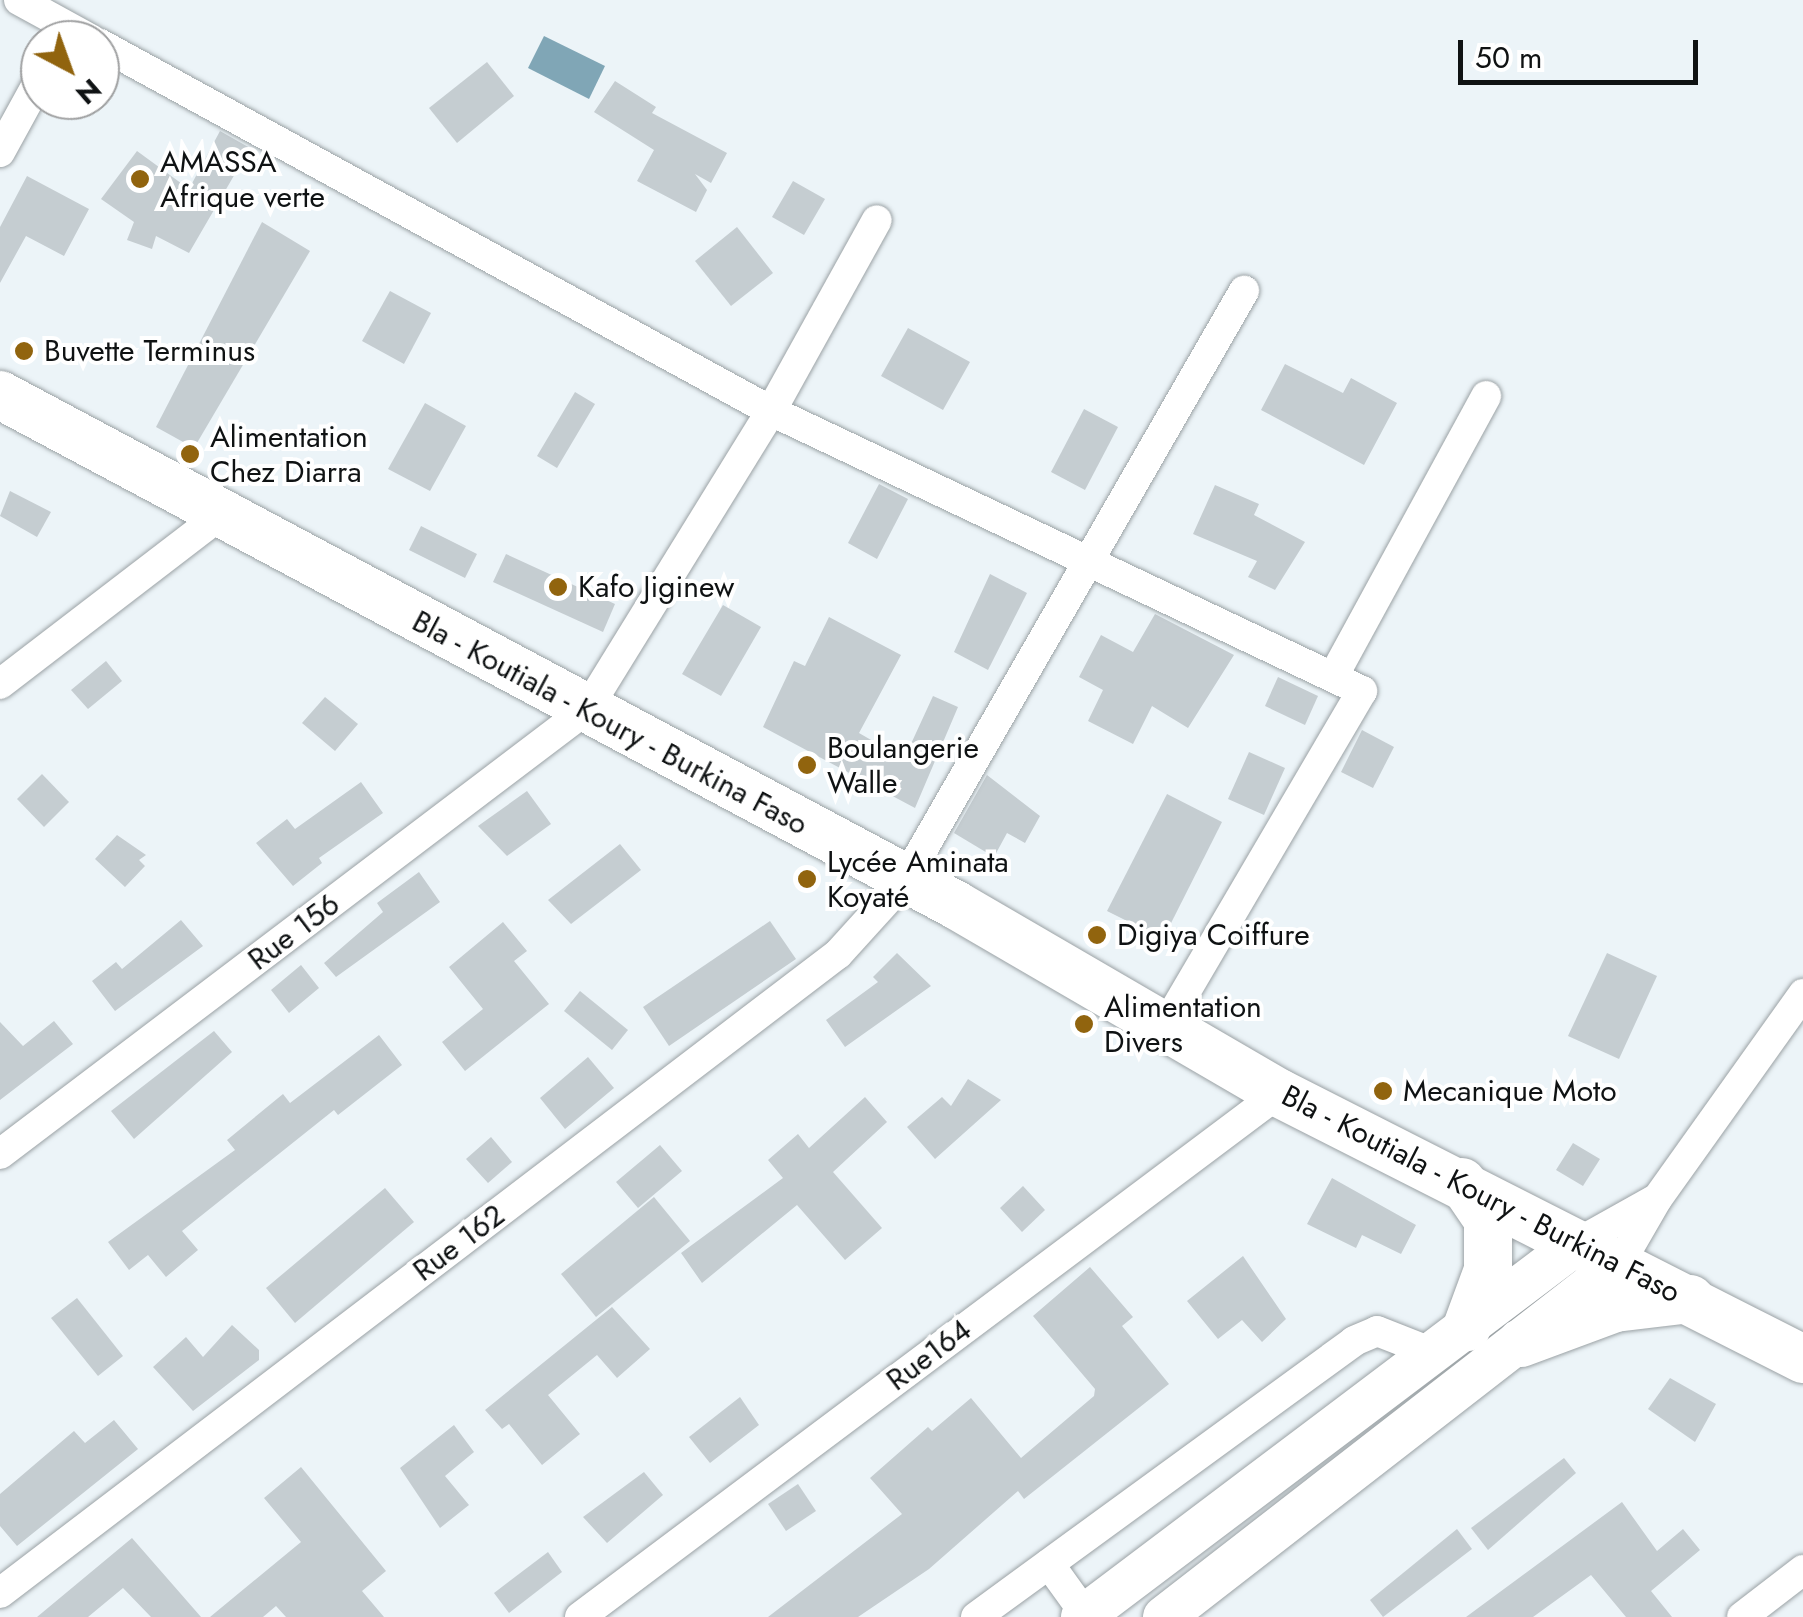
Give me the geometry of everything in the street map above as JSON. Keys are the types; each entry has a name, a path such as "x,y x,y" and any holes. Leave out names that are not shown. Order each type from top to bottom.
{"main road":[{"name":"Bla - Koutiala - Koury - Burkina Faso","path":"0,395 219,516 906,880 1166,1023 1279,1093 1462,1182 1803,1359"},
{"path":"1450,1340 1488,1270 1488,1220 1462,1182"},
{"path":"1083,1616 1450,1340 1599,1252"},
{"path":"1164,1617 1521,1343 1599,1252"},
{"path":"1521,1343 1615,1308 1690,1299"}],"street":[{"path":"19,0 61,20"},
{"path":"120,55 771,410 1362,691 1166,1023"},
{"path":"0,152 20,116"},
{"path":"587,709 771,410 876,220"},
{"name":"Rue 162","path":"0,1593 838,954 906,880 1244,290"},
{"path":"1332,677 1486,396"},
{"path":"0,684 219,516"},
{"name":"Rue 156","path":"0,1154 587,709"},
{"path":"1599,1252 1657,1198 1803,994"},
{"name":"Rue164","path":"580,1617 1279,1093"},
{"path":"1599,1252 1657,1198"},
{"path":"976,1617 1354,1341 1377,1331 1450,1340"},
{"path":"1049,1564 1083,1616"},
{"path":"1742,1617 1803,1570"}],"water":[{"path":"544,36 605,66 589,99 528,68"}],"building":[{"path":"487,62 514,96 457,143 429,108"},
{"path":"615,81 656,107 652,113 727,153 711,183 695,174 707,190 696,212 637,181 654,150 594,112"},
{"path":"220,131 250,148 189,253 156,236 152,249 127,240 134,222 101,199 137,151 189,189"},
{"path":"27,176 89,209 64,256 26,236 0,283 0,227"},
{"path":"793,181 825,199 804,235 772,217"},
{"path":"262,222 310,251 194,448 156,427"},
{"path":"737,227 773,273 731,306 695,261"},
{"path":"390,291 431,313 404,364 362,341"},
{"path":"908,328 970,362 943,410 881,376"},
{"path":"1285,364 1343,393 1351,378 1397,403 1364,465 1261,410"},
{"path":"575,392 595,404 557,468 537,456"},
{"path":"425,403 466,426 430,491 388,469"},
{"path":"1084,409 1118,427 1085,490 1051,472"},
{"path":"879,484 908,499 877,559 848,543"},
{"path":"1215,485 1259,504 1254,515 1305,542 1275,590 1248,577 1257,561 1193,534"},
{"path":"10,491 51,512 37,537 0,516"},
{"path":"421,526 477,554 465,578 409,550"},
{"path":"506,554 615,604 603,632 493,582"},
{"path":"990,574 1027,593 988,670 954,652"},
{"path":"723,605 761,627 721,696 682,674"},
{"path":"1155,614 1234,655 1188,728 1152,706 1133,744 1088,721 1103,690 1079,677 1101,635 1133,652"},
{"path":"829,617 901,655 859,733 904,759 933,696 958,707 915,808 763,727 794,661 805,666"},
{"path":"106,661 122,681 88,709 71,690"},
{"path":"1278,677 1318,696 1305,725 1265,706"},
{"path":"325,697 358,724 335,751 302,723"},
{"path":"1362,730 1394,747 1373,788 1341,772"},
{"path":"1249,752 1285,768 1264,815 1228,799"},
{"path":"42,774 69,802 44,827 17,799"},
{"path":"987,775 1040,816 1025,843 1007,833 994,857 954,833"},
{"path":"361,782 383,813 319,858 322,863 293,886 256,843 287,819 295,829"},
{"path":"527,791 551,824 507,856 478,826"},
{"path":"1167,794 1222,822 1163,939 1107,911"},
{"path":"117,835 146,855 139,860 145,866 125,887 95,859"},
{"path":"620,844 641,870 571,924 548,900"},
{"path":"419,872 440,902 336,977 324,963 383,912 377,903"},
{"path":"181,920 203,946 115,1011 92,981 116,962 122,969"},
{"path":"770,921 796,959 669,1046 643,1007"},
{"path":"503,922 527,951 514,961 549,1004 465,1071 442,1042 483,1009 449,967"},
{"path":"897,953 931,986 845,1047 826,1020 878,982 873,977"},
{"path":"1607,953 1657,976 1619,1059 1568,1036"},
{"path":"301,965 319,988 289,1013 271,990"},
{"path":"580,991 628,1030 612,1050 564,1011"},
{"path":"54,1021 73,1044 0,1100 0,1022 23,1046"},
{"path":"214,1031 232,1052 134,1139 111,1111"},
{"path":"379,1035 402,1065 338,1115 334,1110 182,1231 198,1250 166,1277 148,1255 129,1270 108,1242 235,1150 227,1140 283,1094 290,1103"},
{"path":"588,1057 614,1088 565,1129 540,1098"},
{"path":"968,1079 1001,1100 935,1159 907,1127 942,1097 951,1106"},
{"path":"865,1097 887,1122 833,1172 882,1228 845,1260 797,1205 702,1283 681,1253 783,1178 768,1160 798,1134 809,1148"},
{"path":"491,1137 512,1162 488,1183 466,1159"},
{"path":"1573,1143 1600,1159 1583,1186 1556,1170"},
{"path":"660,1145 682,1171 638,1208 616,1182"},
{"path":"1332,1178 1416,1225 1401,1254 1362,1235 1356,1248 1307,1224"},
{"path":"1023,1186 1045,1210 1022,1232 1000,1208"},
{"path":"385,1188 414,1222 295,1323 266,1288"},
{"path":"654,1197 690,1241 596,1317 561,1274"},
{"path":"1243,1256 1286,1319 1262,1342 1242,1320 1218,1339 1187,1301"},
{"path":"1090,1267 1133,1317 1122,1326 1169,1384 1024,1499 1018,1491 929,1569 858,1617 768,1617 902,1514 870,1478 928,1427 932,1431 971,1398 1021,1458 1094,1396 1095,1389 1033,1316"},
{"path":"77,1298 123,1356 98,1376 51,1318"},
{"path":"612,1307 650,1349 617,1378 597,1355 548,1395 580,1434 542,1465 509,1424 502,1429 485,1410"},
{"path":"232,1325 259,1350 259,1360 193,1411 153,1367 186,1337 203,1357"},
{"path":"1670,1378 1716,1404 1695,1442 1648,1409"},
{"path":"740,1397 759,1425 710,1463 689,1437"},
{"path":"114,1420 138,1449 17,1546 0,1526 0,1494 74,1431 85,1443"},
{"path":"454,1425 474,1452 445,1476 469,1505 440,1528 400,1468"},
{"path":"1564,1458 1576,1473 1488,1550 1471,1528"},
{"path":"301,1467 386,1571 362,1591 384,1617 286,1617 276,1606 263,1617 210,1617 301,1542 264,1498"},
{"path":"644,1472 663,1495 607,1543 583,1517"},
{"path":"798,1484 816,1511 786,1531 768,1504"},
{"path":"1622,1502 1657,1551 1683,1529 1700,1550 1651,1591 1672,1617 1626,1617 1591,1575 1533,1617 1466,1617"},
{"path":"1457,1529 1472,1549 1383,1617 1370,1600"},
{"path":"132,1538 201,1617 151,1617 123,1588 88,1617 37,1617"},
{"path":"548,1552 562,1572 509,1613 494,1593"}],"place":[{"name":"AMASSA Afrique verte","path":"140,179"},
{"name":"Buvette Terminus","path":"24,351"},
{"name":"Alimentation Chez Diarra","path":"190,454"},
{"name":"Kafo Jiginew","path":"558,587"},
{"name":"Boulangerie Walle","path":"807,765"},
{"name":"Lycée Aminata Koyaté","path":"807,879"},
{"name":"Digiya Coiffure","path":"1097,935"},
{"name":"Alimentation Divers","path":"1084,1024"},
{"name":"Mecanique Moto","path":"1383,1091"}]}
